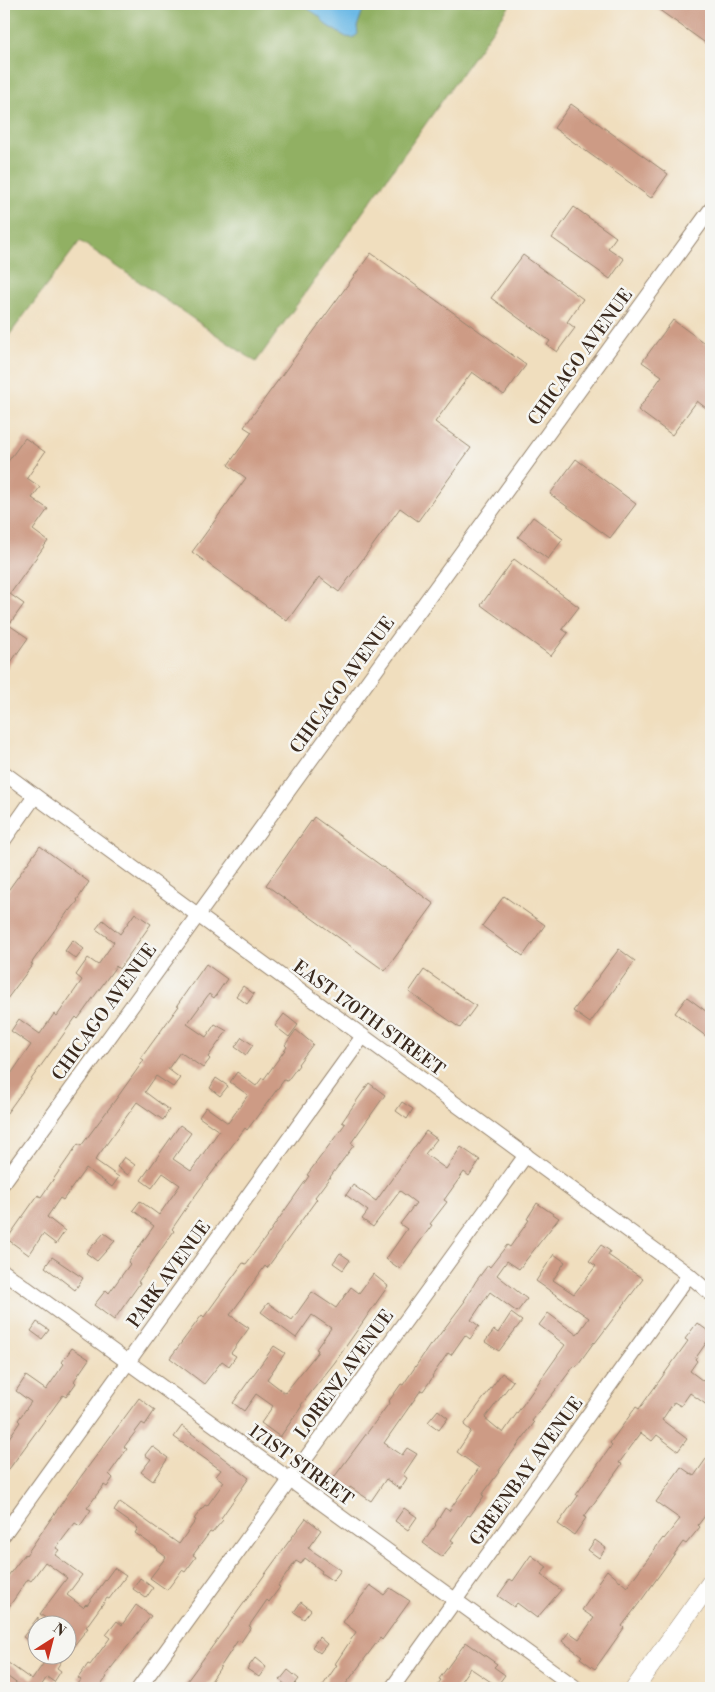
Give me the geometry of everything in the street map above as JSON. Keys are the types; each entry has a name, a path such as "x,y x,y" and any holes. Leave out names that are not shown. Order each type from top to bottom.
{"main road":[{"path":"635,1688 711,1582"}],"street":[{"name":"CHICAGO AVENUE","path":"4,1182 711,209"},
{"name":"EAST 170TH STREET","path":"4,773 689,1275 711,1294"},
{"path":"4,840 35,796"},
{"name":"PARK AVENUE","path":"4,1534 363,1036"},
{"name":"LORENZ AVENUE","path":"139,1688 526,1155"},
{"name":"171ST STREET","path":"4,1272 576,1688"},
{"name":"GREENBAY AVENUE","path":"392,1688 689,1275"}],"green space":[{"path":"4,4 511,4 256,362 80,241 4,342"}],"water":[{"path":"301,4 365,4 357,27 358,34 353,38 346,37 326,25 319,16"}],"building":[{"path":"651,4 711,4 711,47"},
{"path":"571,104 668,174 651,198 554,128"},
{"path":"574,207 616,237 608,248 624,259 610,279 552,238"},
{"path":"371,253 526,365 504,395 472,372 435,422 471,448 418,521 400,508 339,592 319,577 287,621 192,552 246,478 228,465 252,432 244,427"},
{"path":"523,255 583,299 567,322 575,328 557,352 547,345 550,341 491,298"},
{"path":"673,320 711,348 711,412 697,401 672,435 638,410 662,376 642,362"},
{"path":"25,438 45,452 27,478 40,487 32,498 48,509 33,530 48,541 10,594 24,604 9,625 28,638 4,672 4,467"},
{"path":"576,459 636,504 610,538 550,494"},
{"path":"533,517 563,539 548,559 518,537"},
{"path":"514,559 579,607 562,629 568,633 551,656 481,605"},
{"path":"314,817 434,904 385,971 266,885"},
{"path":"40,846 89,882 78,901 69,910 4,1003 4,896"},
{"path":"504,896 545,925 523,956 482,926"},
{"path":"135,913 151,924 119,969 116,966 78,1019 76,1017 4,1117 4,1084 31,1045 11,1031 19,1019 40,1034 54,1014 57,1016 82,980 76,975 88,958 98,965 114,942 96,929 103,920 120,934"},
{"path":"73,940 84,949 76,959 65,951"},
{"path":"619,949 635,961 590,1023 573,1011"},
{"path":"206,964 227,979 214,998 209,994 187,1024 206,1037 215,1024 227,1031 208,1057 210,1059 203,1068 180,1052 168,1069 180,1078 173,1087 156,1076 145,1092 169,1110 163,1120 137,1102 95,1160 119,1177 112,1187 86,1168 63,1200 60,1198 47,1217 65,1231 56,1244 43,1234 29,1255 7,1239 38,1195 41,1197 78,1144 81,1146 119,1095 144,1060 141,1058 179,1006 177,1005"},
{"path":"424,970 476,1006 460,1028 409,992"},
{"path":"243,986 254,994 247,1004 236,996"},
{"path":"687,997 711,1015 711,1040 675,1013"},
{"path":"284,1014 298,1025 289,1037 275,1026"},
{"path":"296,1030 313,1044 287,1081 284,1080 247,1130 245,1128 189,1204 172,1229 174,1231 114,1320 94,1305 106,1290 109,1293 130,1264 128,1262 154,1226 133,1210 140,1201 159,1215 180,1185 163,1173 152,1188 141,1180 180,1125 191,1133 173,1159 191,1171 219,1131 199,1117 206,1107 228,1123 248,1095 230,1082 237,1072 256,1086 262,1078 264,1079 287,1047 285,1045"},
{"path":"242,1037 253,1045 246,1055 235,1047"},
{"path":"216,1078 228,1086 220,1096 210,1088"},
{"path":"369,1083 385,1095 351,1143 354,1145 315,1197 317,1199 230,1315 249,1328 231,1353 236,1356 229,1366 222,1361 204,1384 170,1358 202,1315 204,1317 243,1263 246,1264 264,1240 309,1176 307,1175 345,1124 342,1122"},
{"path":"402,1102 413,1109 407,1119 396,1111"},
{"path":"426,1131 437,1139 425,1154 446,1169 461,1147 480,1160 469,1176 464,1172 444,1200 447,1202 430,1224 432,1225 400,1269 386,1259 407,1229 400,1224 416,1203 400,1191 373,1227 362,1219 368,1211 346,1195 353,1185 376,1201"},
{"path":"124,1157 135,1165 128,1175 117,1167"},
{"path":"537,1203 559,1218 519,1269 507,1261 497,1275 527,1299 517,1312 490,1292 471,1320 479,1326 470,1339 465,1335 451,1355 448,1353 433,1377 423,1391 421,1390 384,1443 402,1455 407,1448 417,1454 403,1475 407,1478 400,1489 386,1479 371,1501 350,1487 348,1491 332,1480 390,1402 401,1384 403,1385 430,1345 465,1301 488,1265 490,1267 507,1245 510,1247 529,1220 527,1219"},
{"path":"104,1233 115,1241 97,1261 86,1253"},
{"path":"601,1245 610,1251 608,1255 643,1279 595,1343 576,1367 574,1366 532,1421 534,1423 482,1495 484,1496 470,1516 468,1515 451,1540 454,1542 442,1557 423,1543 445,1508 449,1511 479,1468 457,1452 471,1431 464,1425 502,1373 513,1381 485,1418 503,1433 565,1345 539,1325 548,1313 577,1335 589,1318 536,1281 554,1254 565,1262 553,1280 574,1294 596,1266 589,1261"},
{"path":"340,1253 350,1260 343,1270 333,1263"},
{"path":"52,1257 83,1278 75,1290 45,1267"},
{"path":"373,1274 388,1286 335,1362 301,1405 280,1437 261,1423 273,1406 256,1394 244,1411 233,1403 274,1346 285,1353 267,1379 285,1393 317,1353 318,1350 316,1349 331,1328 312,1315 296,1338 261,1312 268,1303 292,1320 312,1292 336,1308 351,1287 359,1293"},
{"path":"511,1313 522,1321 499,1351 485,1342 494,1330 498,1333"},
{"path":"37,1322 49,1330 42,1339 31,1331"},
{"path":"697,1323 711,1333 711,1336 695,1359 697,1361 690,1371 711,1387 711,1408 690,1393 681,1406 674,1402 662,1420 687,1439 678,1451 657,1435 652,1441 641,1433 619,1463 622,1464 584,1517 586,1518 574,1535 558,1524 578,1496 576,1495 612,1445 610,1443 636,1407 639,1409 688,1341 685,1339"},
{"path":"72,1348 89,1359 66,1397 63,1395 4,1476 4,1445 31,1402 16,1391 26,1376 46,1390 64,1364 62,1362"},
{"path":"139,1398 155,1410 145,1425 142,1423 124,1447 127,1449 109,1474 113,1478 107,1487 104,1485 87,1508 91,1510 80,1526 75,1523 56,1548 59,1550 55,1555 82,1575 67,1595 83,1607 87,1605 114,1568 126,1576 109,1599 107,1598 78,1640 78,1614 40,1614 67,1578 45,1562 31,1581 28,1579 4,1614 4,1581 26,1555 68,1494"},
{"path":"438,1410 448,1418 439,1430 428,1422"},
{"path":"182,1426 249,1478 221,1518 223,1520 212,1533 210,1532 193,1555 196,1557 185,1572 182,1570 167,1590 150,1578 166,1557 135,1533 138,1528 114,1511 120,1502 179,1544 196,1520 194,1519 205,1505 207,1506 224,1482 216,1476 221,1470 174,1437"},
{"path":"152,1446 168,1458 153,1481 141,1472 151,1459 145,1455"},
{"path":"711,1452 711,1508 698,1525 700,1527 686,1544 683,1542 622,1626 624,1628 595,1669 580,1658 582,1656 562,1641 569,1632 579,1639 594,1618 582,1610 607,1570 627,1587 663,1538 680,1519 656,1502 681,1467 694,1476"},
{"path":"404,1508 417,1517 408,1530 395,1521"},
{"path":"306,1518 321,1530 308,1548 341,1570 333,1581 305,1558 301,1564 296,1561 278,1586 280,1587 269,1602 267,1600 249,1626 251,1627 241,1642 238,1640 210,1683 204,1688 182,1688"},
{"path":"595,1540 606,1548 599,1558 588,1550"},
{"path":"531,1555 547,1567 541,1575 561,1590 537,1618 517,1603 514,1607 498,1596 510,1579 513,1581"},
{"path":"140,1578 153,1588 146,1598 133,1589"},
{"path":"370,1585 384,1595 390,1588 410,1601 382,1640 380,1638 343,1688 321,1688 356,1632 343,1622"},
{"path":"301,1602 311,1610 304,1619 294,1612"},
{"path":"136,1605 151,1616 105,1676 107,1677 99,1688 75,1688 81,1680 78,1678 110,1638 106,1635 117,1621 122,1625"},
{"path":"28,1630 28,1640 23,1637"},
{"path":"319,1637 327,1644 320,1653 312,1647"},
{"path":"466,1642 497,1664 494,1667 505,1675 497,1686 470,1668 456,1688 435,1688 441,1680 439,1679"},
{"path":"255,1658 266,1667 259,1677 247,1669"},
{"path":"4,1660 32,1680 43,1664 60,1664 57,1668 61,1671 54,1682 47,1677 41,1686 43,1688 23,1688 4,1674"},
{"path":"288,1670 299,1679 292,1688 289,1688 280,1680"}]}
